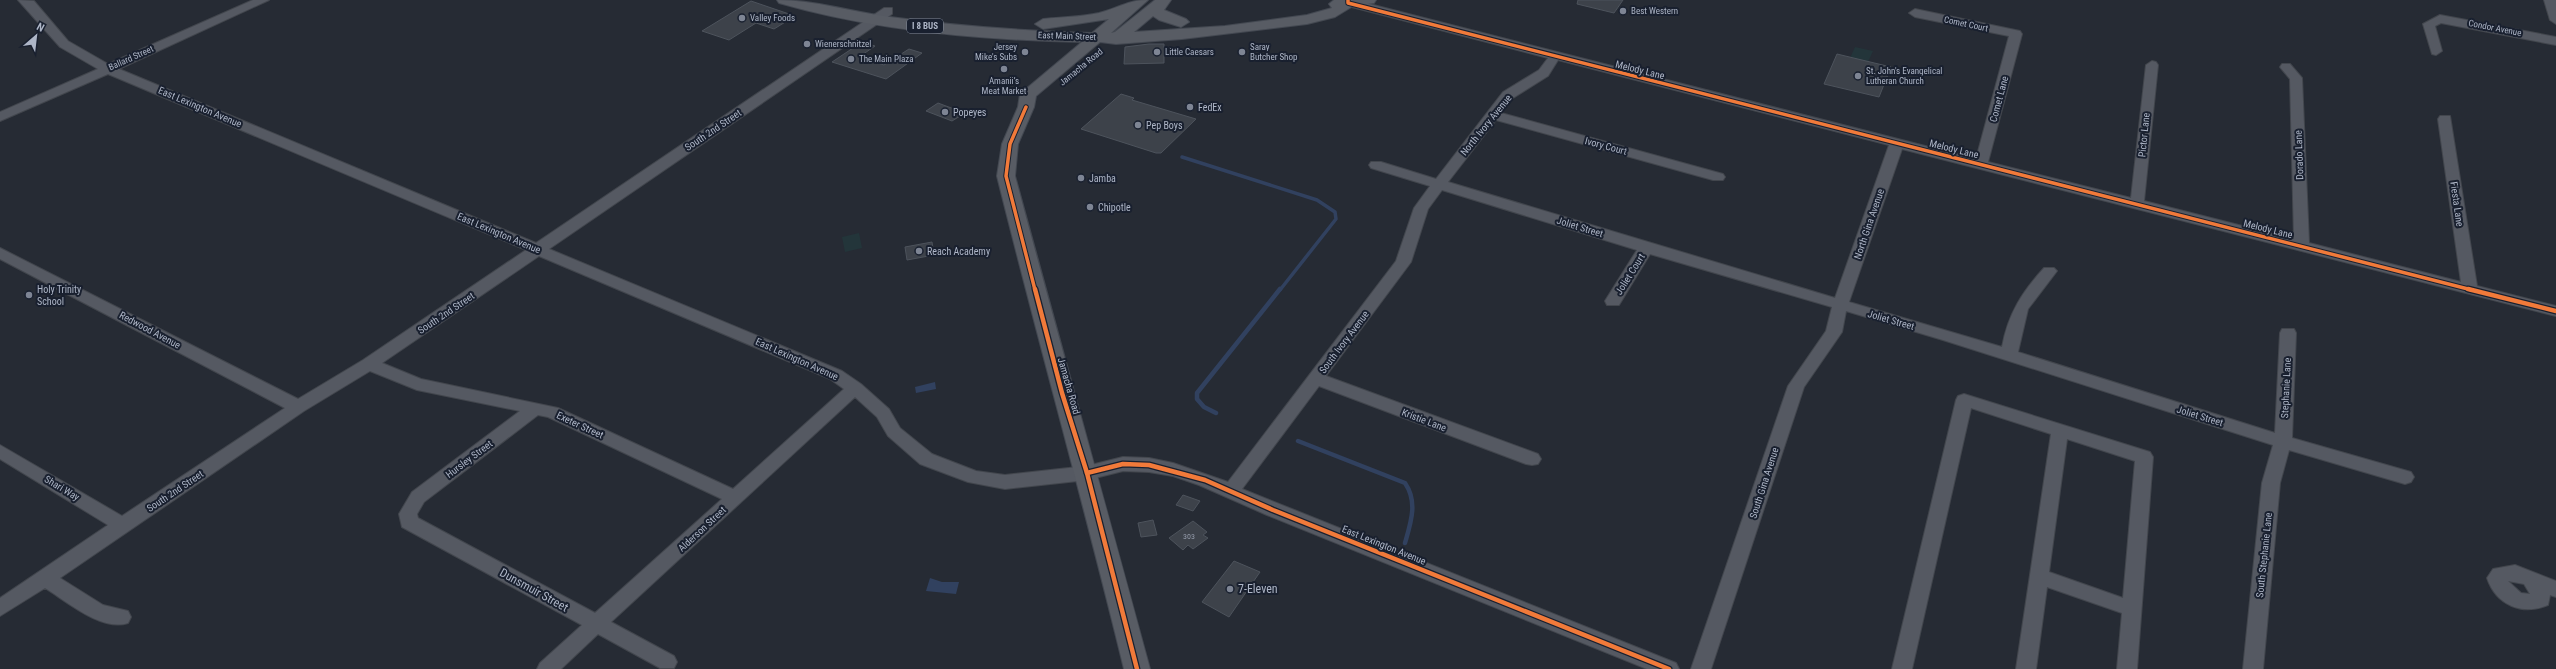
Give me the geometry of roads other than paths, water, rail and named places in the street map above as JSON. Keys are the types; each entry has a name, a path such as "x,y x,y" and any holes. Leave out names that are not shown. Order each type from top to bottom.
{"main road":[{"name":"East Main Street","path":"826,0 881,15 1043,24 1115,30 1238,29 1330,14 1348,2"},
{"name":"East Main Street","path":"1135,24 1233,18 1369,0"},
{"name":"East Main Street","path":"789,1 881,15 958,30 1097,37 1115,30"},
{"path":"1161,2 1156,11 1164,17 1180,22"},
{"name":"Jamacha Road","path":"1026,107 1045,98 1076,70 1115,30 1135,24 1161,2"},
{"path":"1115,30 1137,3"},
{"path":"1043,24 1100,17 1137,3"},
{"path":"1058,36 1067,42 1074,55"},
{"name":"Jamacha Road","path":"1097,37 1028,94 1026,107 1010,144 1006,176 1062,393 1087,473 1132,668"}],"street":[{"name":"East Lexington Avenue","path":"24,0 30,4 64,44 108,69 836,375 855,388 883,413 894,432 926,459 974,478 1005,482 1087,473 1123,464 1149,465 1185,473 1670,669"},
{"name":"Ballard Street","path":"0,117 263,0"},
{"path":"2550,0 2556,20"},
{"name":"Melody Lane","path":"1348,2 2556,311"},
{"name":"Comet Court","path":"1915,13 2016,34"},
{"name":"South 2nd Street","path":"0,608 124,526 298,407 369,364 881,15"},
{"name":"Condor Avenue","path":"2436,51 2429,24 2436,17 2556,41"},
{"name":"Comet Lane","path":"1982,164 2016,34"},
{"name":"North Ivory Avenue","path":"1440,184 1508,95 1544,73 1555,56"},
{"name":"Pictor Lane","path":"2137,204 2152,65"},
{"name":"Dorado Lane","path":"2286,67 2296,78 2302,246"},
{"name":"Ivory Court","path":"1494,115 1718,177"},
{"name":"Fiesta Lane","path":"2445,119 2470,289"},
{"name":"North Gina Avenue","path":"1840,305 1897,143"},
{"name":"Joliet Street","path":"1376,165 1646,248 2010,356 2283,442 2405,477"},
{"name":"South Ivory Avenue","path":"1231,491 1403,262 1421,208 1440,184"},
{"name":"Joliet Court","path":"1613,301 1646,248"},
{"name":"Redwood Avenue","path":"0,253 298,407"},
{"path":"2010,356 2015,321 2023,301 2049,271"},
{"name":"South Gina Avenue","path":"1701,669 1796,386 1834,332 1840,305"},
{"name":"Stephanie Lane","path":"2283,442 2288,333"},
{"name":"Exeter Street","path":"369,364 417,384 552,412 579,423 736,498"},
{"name":"Kristie Lane","path":"1316,379 1532,459"},
{"name":"Alderson Street","path":"547,669 598,625 855,388"},
{"path":"1902,669 1964,400 2144,457 2127,669"},
{"name":"Hursley Street","path":"408,514 418,498 535,409"},
{"path":"2026,669 2060,430"},
{"name":"South Stephanie Lane","path":"2253,669 2271,483 2283,442"},
{"name":"Shari Way","path":"0,451 124,526"},
{"name":"Dunsmuir Street","path":"408,514 409,522 667,662"},
{"path":"2039,576 2132,609"},
{"path":"45,578 98,612 121,617"},
{"path":"2532,582 2556,589"}],"water":[{"path":"935,382 936,389 916,393 915,387"},
{"path":"930,578 942,582 959,582 956,594 926,591"}],"waterway":[{"path":"1182,157 1317,200 1335,212 1336,219 1280,290"},
{"path":"1216,413 1204,407 1197,399 1197,393 1280,289"},
{"path":"1298,441 1405,483 1409,490 1412,505 1411,520 1405,543"}],"place":[{"name":"Best Western","path":"1623,11"},
{"name":"Valley Foods","path":"742,18"},
{"name":"Wienerschnitzel","path":"807,44"},
{"name":"Jersey Mike's Subs","path":"1025,52"},
{"name":"Little Caesars","path":"1157,52"},
{"name":"Saray Butcher Shop","path":"1242,52"},
{"name":"The Main Plaza","path":"851,59"},
{"name":"Amanii’s Meat Market","path":"1004,69"},
{"name":"St. John's Evangelical Lutheran Church","path":"1858,76"},
{"name":"FedEx","path":"1190,107"},
{"name":"Popeyes","path":"945,112"},
{"name":"Pep Boys","path":"1138,125"},
{"name":"Jamba","path":"1081,178"},
{"name":"Chipotle","path":"1090,207"},
{"name":"Reach Academy","path":"919,251"},
{"name":"Holy Trinity School","path":"29,295"},
{"name":"7-Eleven","path":"1230,589"}]}
